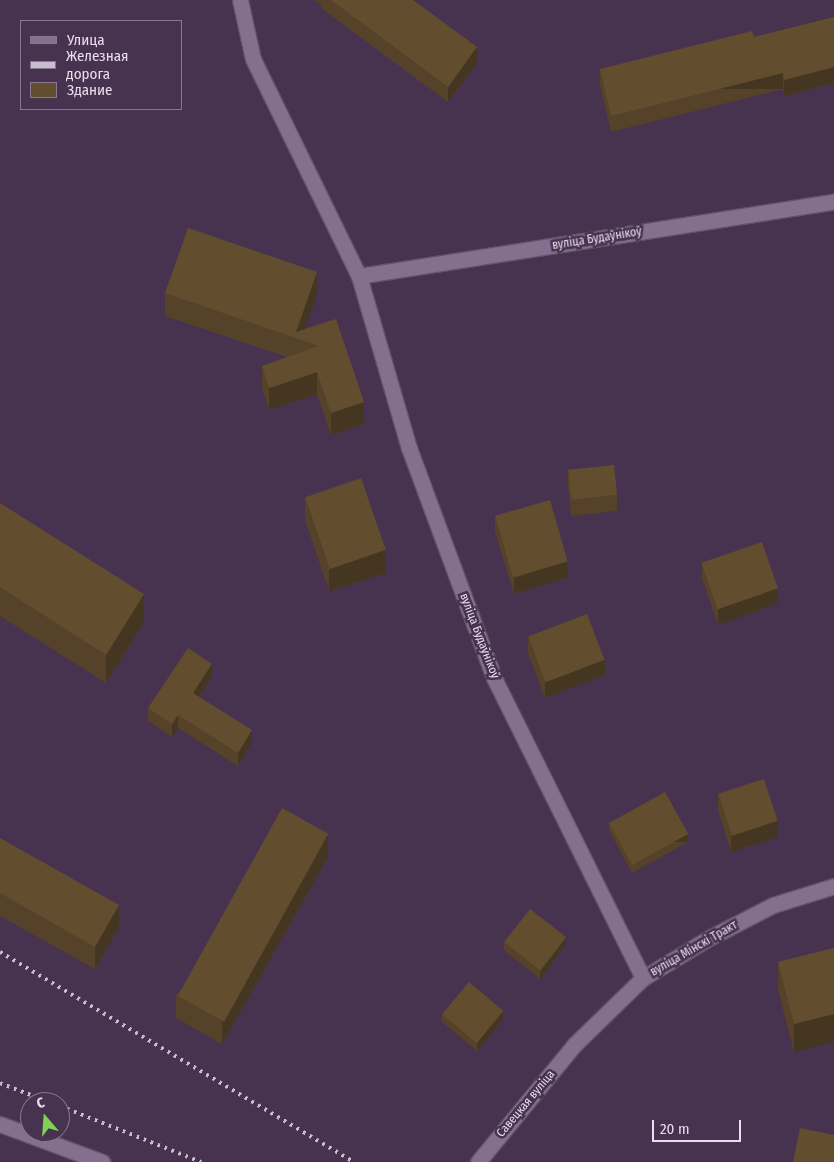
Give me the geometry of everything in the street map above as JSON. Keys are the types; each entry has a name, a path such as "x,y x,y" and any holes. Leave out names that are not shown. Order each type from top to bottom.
{"street":[{"name":"вуліца Будаўнікоў","path":"240,0 253,59 359,276 408,448 494,678 643,978"},
{"name":"вуліца Будаўнікоў","path":"359,276 834,202"},
{"name":"вуліца Мінскі Тракт","path":"574,1045 643,978 709,938 773,905 834,886"},
{"name":"Савецкая вуліца","path":"478,1162 574,1045"},
{"path":"0,1124 102,1162"}],"building":[{"path":"331,0 413,0 477,47 448,87"},
{"path":"834,17 834,67 784,80 783,73 611,116 600,69 752,31 754,37"},
{"path":"188,228 317,272 296,332 336,319 364,402 331,413 317,372 269,388 262,366 319,346 165,293"},
{"path":"614,465 617,495 571,500 568,470"},
{"path":"361,478 386,550 330,569 305,497"},
{"path":"550,500 568,562 513,577 495,516"},
{"path":"0,503 144,594 106,655 0,587"},
{"path":"762,542 778,588 717,609 701,563"},
{"path":"587,614 605,660 546,682 528,637"},
{"path":"188,648 212,664 193,693 252,730 238,753 178,715 172,724 148,708"},
{"path":"764,779 778,821 732,836 718,794"},
{"path":"665,792 688,834 632,865 609,823"},
{"path":"282,808 328,834 224,1022 178,996"},
{"path":"0,838 119,905 95,947 0,893"},
{"path":"530,909 566,937 540,970 504,942"},
{"path":"834,948 834,1014 794,1024 778,962"},
{"path":"469,982 503,1011 476,1043 442,1014"},
{"path":"800,1128 834,1135 834,1162 793,1162"}],"railway":[{"path":"0,952 354,1162"},
{"path":"0,1083 23,1092"},
{"path":"70,1110 201,1162"}]}
